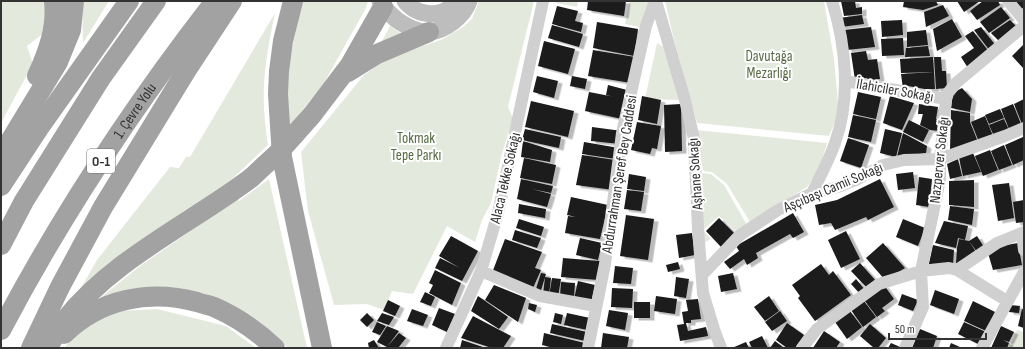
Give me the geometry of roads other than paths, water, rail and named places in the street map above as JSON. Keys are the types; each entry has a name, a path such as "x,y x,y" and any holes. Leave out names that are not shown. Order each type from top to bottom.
{"highway":[{"path":"1,142 36,77 48,51 54,25 54,1"},
{"path":"1,156 58,62 71,30 74,1"},
{"path":"1,186 39,128 128,1"},
{"path":"1,244 24,201 94,90 156,1"},
{"name":"1. Çevre Yolu","path":"1,330 58,230 106,154 148,90 215,1"},
{"path":"31,348 60,287 103,207 186,71 232,1"},
{"path":"293,1 283,42 279,71 278,94 282,158 322,348"},
{"path":"49,348 64,320 105,280 130,260 212,206 251,178 279,152 312,115 341,79 362,45 383,3"},
{"path":"341,79 352,69 377,54 429,32"},
{"path":"49,348 70,329 91,314 108,305 144,297 188,300 213,307 240,321 260,334 275,348"}],"main road":[{"path":"405,1 409,6 420,12 429,14 446,11 452,7 456,1"},
{"path":"383,3 403,24 412,29 429,32 443,28 452,22 467,8 469,1"}],"street":[{"name":"Alaca Tekke Sokağı","path":"446,348 481,271 498,213 543,1"},
{"name":"Aşhane Sokağı","path":"656,1 685,100 694,139 698,229 703,293 721,348"},
{"name":"Abdurrahman Şeref Bey Caddesi","path":"588,348 604,264 622,133 646,26 656,1"},
{"path":"812,193 835,142 843,109 845,81 844,60 832,1"},
{"path":"1008,1 1024,20"},
{"name":"Nazperver Sokağı","path":"905,348 923,308 921,271 940,179 940,159 946,99 948,93 956,83 1024,26"},
{"name":"İlahiciler Sokağı","path":"845,81 946,99"},
{"name":"Aşçıbaşı Camii Sokağı","path":"702,275 740,235 778,210 812,193 838,187 856,180 883,165 904,160 940,159 1024,128"},
{"path":"957,270 997,243 1023,232 1024,250"},
{"path":"802,348 817,329 879,284 921,271 949,268 957,270 1007,301"},
{"path":"481,271 540,296 596,306"},
{"path":"982,348 1024,272"}],"park label":[{"name":"Davutağa Mezarlığı","path":"769,64"},
{"name":"Tokmak Tepe Parkı","path":"416,146"}]}
